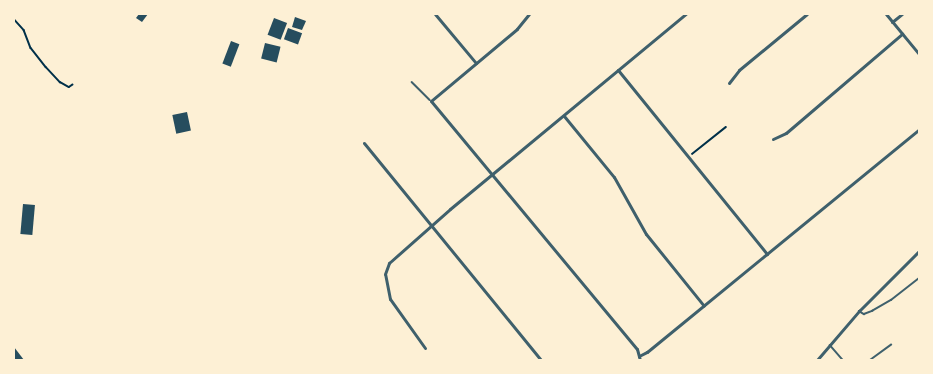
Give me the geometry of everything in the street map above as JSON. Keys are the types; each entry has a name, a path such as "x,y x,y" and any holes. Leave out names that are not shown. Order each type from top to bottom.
{"street":[{"path":"435,14 476,63"},
{"path":"529,14 517,29 431,101 637,349 640,360"},
{"path":"425,348 390,299 385,274 390,263 431,225 686,14"},
{"path":"729,83 739,70 807,14"},
{"path":"886,14 919,54"},
{"path":"892,22 902,14"},
{"path":"773,139 786,133 902,34"},
{"path":"618,70 766,254"},
{"path":"564,116 614,177 646,234 704,306"},
{"path":"639,356 647,352 704,306 919,130"},
{"path":"364,143 541,360"},
{"path":"817,360 859,311 919,251"}],"lane":[{"path":"412,82 431,101"},
{"path":"859,311 864,314 872,311 891,300 919,278"},
{"path":"830,345 843,360"},
{"path":"870,360 891,345"}],"path":[{"path":"14,19 24,30 31,48 46,67 60,82 69,87 72,85"},
{"path":"688,157 726,126"}],"building":[{"path":"139,14 148,14 142,22 136,18"},
{"path":"295,17 306,21 302,30 292,27"},
{"path":"274,18 287,23 281,40 268,35"},
{"path":"288,28 302,33 298,44 284,39"},
{"path":"231,41 239,44 231,67 222,63"},
{"path":"265,43 281,47 277,62 261,59"},
{"path":"187,112 191,131 176,134 172,115"},
{"path":"23,204 35,205 32,235 20,234"},
{"path":"14,347 24,360 14,360"}]}
